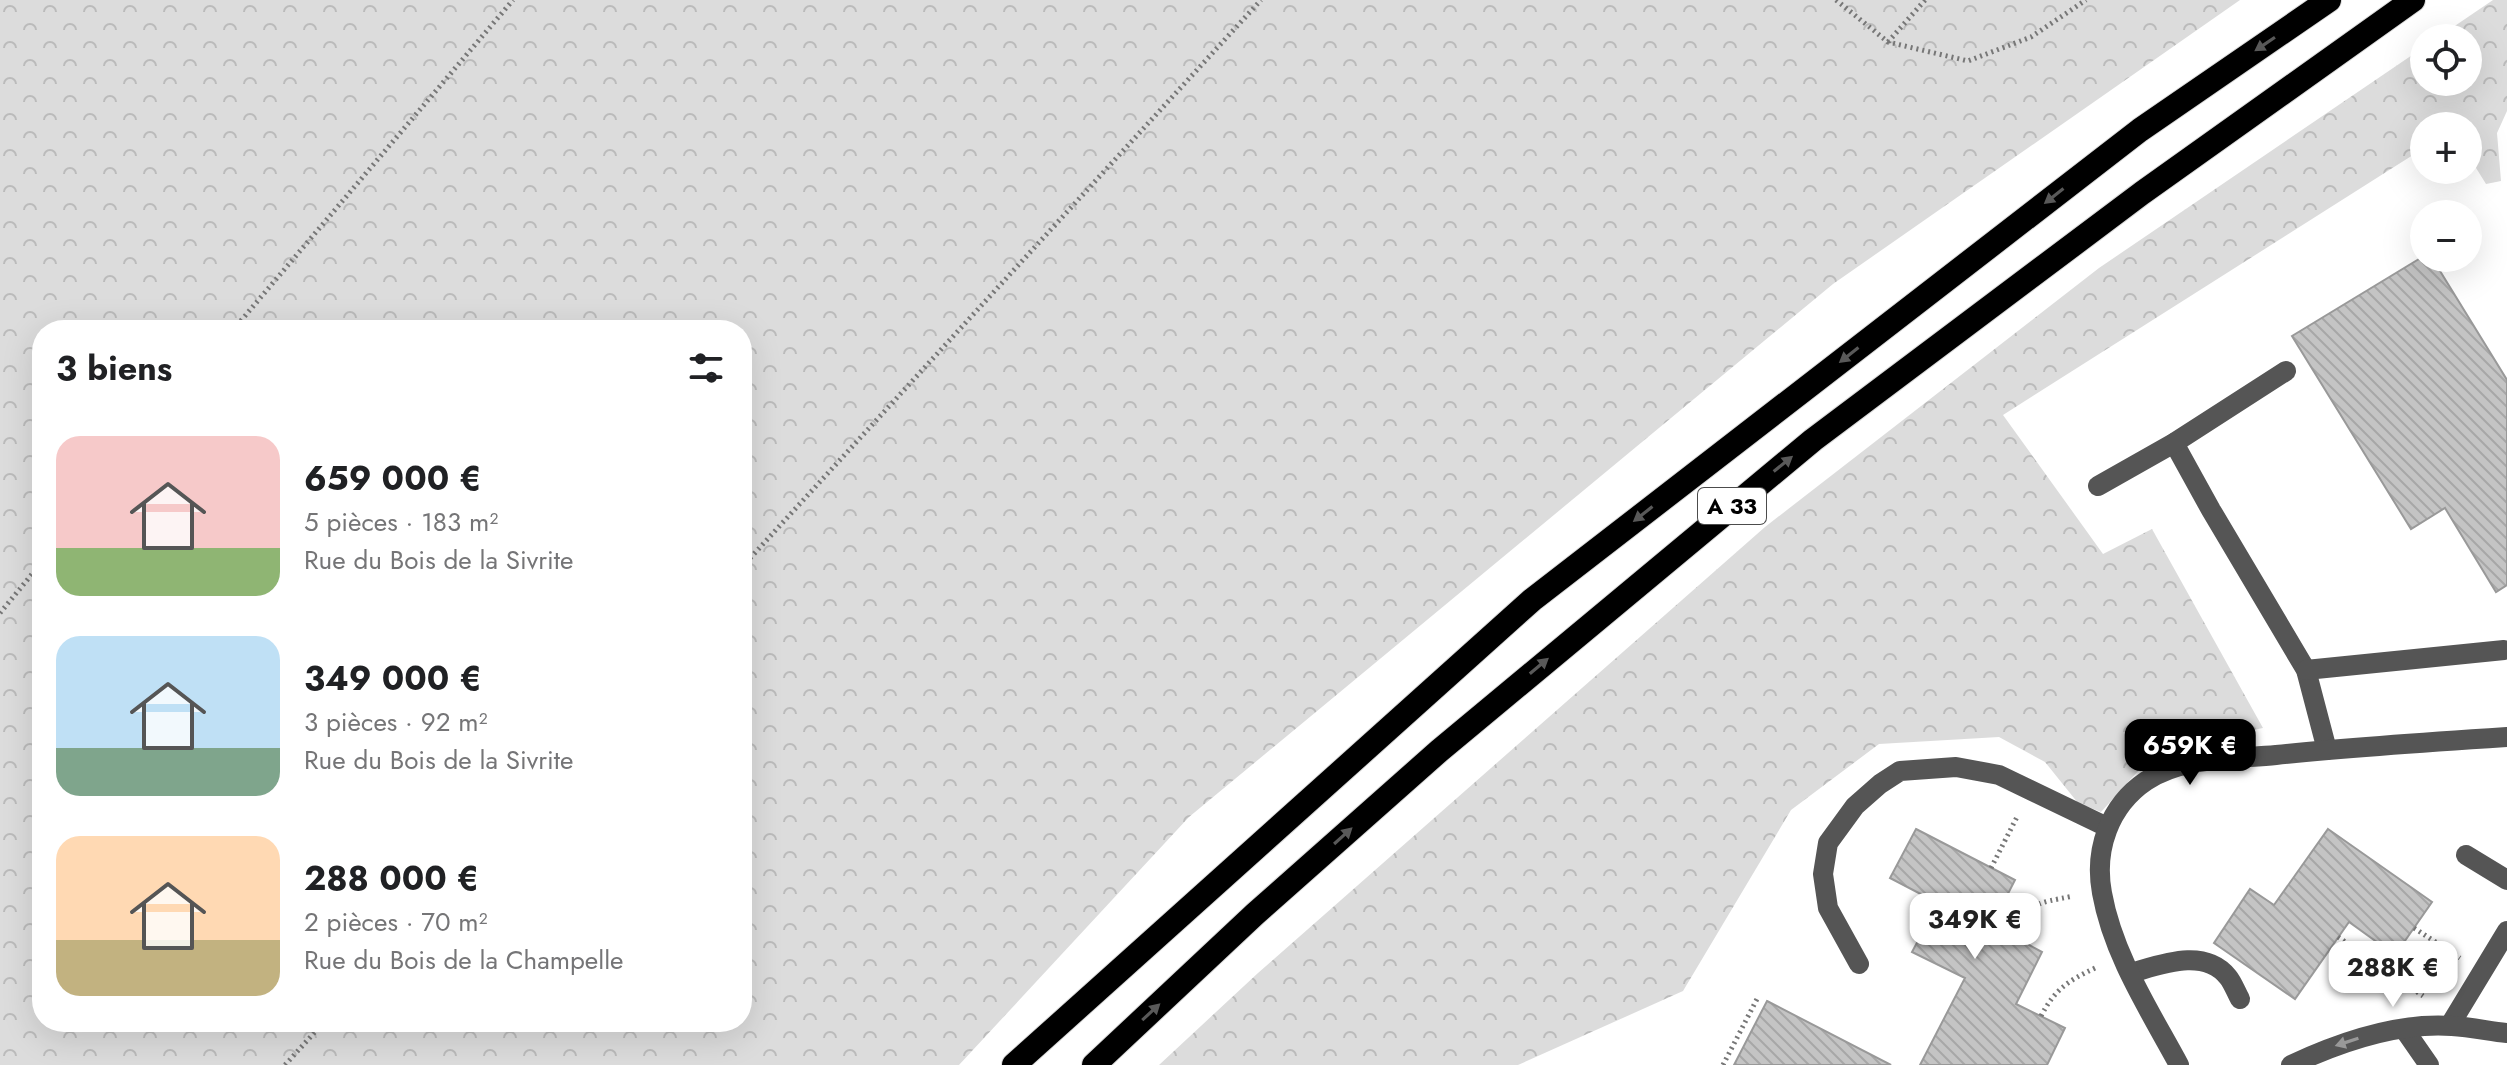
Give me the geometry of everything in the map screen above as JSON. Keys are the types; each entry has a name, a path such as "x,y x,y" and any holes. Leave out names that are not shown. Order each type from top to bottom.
{"highway":[{"name":"A 33","path":"1014,1065 1532,600 2140,130 2329,0"},
{"name":"A 33","path":"1094,1065 1255,914 1439,751 1813,440 2142,193 2413,0"}],"street":[{"path":"2098,486 2174,443 2286,371"},
{"path":"2174,443 2306,670 2327,750"},
{"path":"2306,670 2504,650"},
{"path":"2179,1065 2126,964 2107,917 2100,861 2107,827 2123,801 2145,781 2167,770 2225,760 2507,737"},
{"path":"1859,964 1828,908 1823,874 1828,843 1855,806 1900,771 1956,767 1999,775 2107,827"},
{"path":"2466,855 2507,880"},
{"path":"2453,1022 2507,931"},
{"path":"2126,964 2205,961 2227,975 2240,999"},
{"path":"2291,1065 2349,1040 2404,1029 2453,1022 2507,1033"},
{"path":"2404,1029 2429,1065"}],"path":[{"path":"241,320 513,0"},
{"path":"752,556 1261,0"},
{"path":"1836,0 1888,42 1968,61 2031,37 2086,0"},
{"path":"1888,42 1925,0"},
{"path":"0,613 32,574"},
{"path":"1991,868 2031,790"},
{"path":"2016,938 2024,917 2035,904 2102,891"},
{"path":"2414,928 2482,973"},
{"path":"2338,937 2453,1022"},
{"path":"2041,1016 2051,997 2069,980 2126,964"},
{"path":"1723,1065 1758,997"},
{"path":"285,1065 315,1032"}],"green space":[{"path":"0,0 2240,0 1833,284 1189,817 959,1065 0,1065"},
{"path":"2493,0 2507,0 2507,111 2497,133 2501,181 2486,184 2482,178 2482,112 2410,112 2410,157 2003,415 2103,554 2152,529 2263,728 2203,740 2150,758 2101,812 2078,803 2045,762 1999,737 1879,744 1791,810 1683,991 1518,1065 1159,1065 1258,973 1765,527 2099,268 2410,57 2410,96 2482,96 2482,24 2458,24"}],"building":[{"path":"2410,264 2410,272 2441,272 2507,380 2507,585 2496,592 2445,508 2411,529 2292,336"},
{"path":"1916,829 2015,880 1992,925 2042,952 2016,1004 2065,1028 2047,1065 1920,1065 1965,978 1912,952 1938,903 1890,878"},
{"path":"2328,829 2432,902 2395,955 2349,922 2295,999 2214,943 2250,889 2274,905"},
{"path":"1767,1001 1891,1065 1734,1065"}]}
